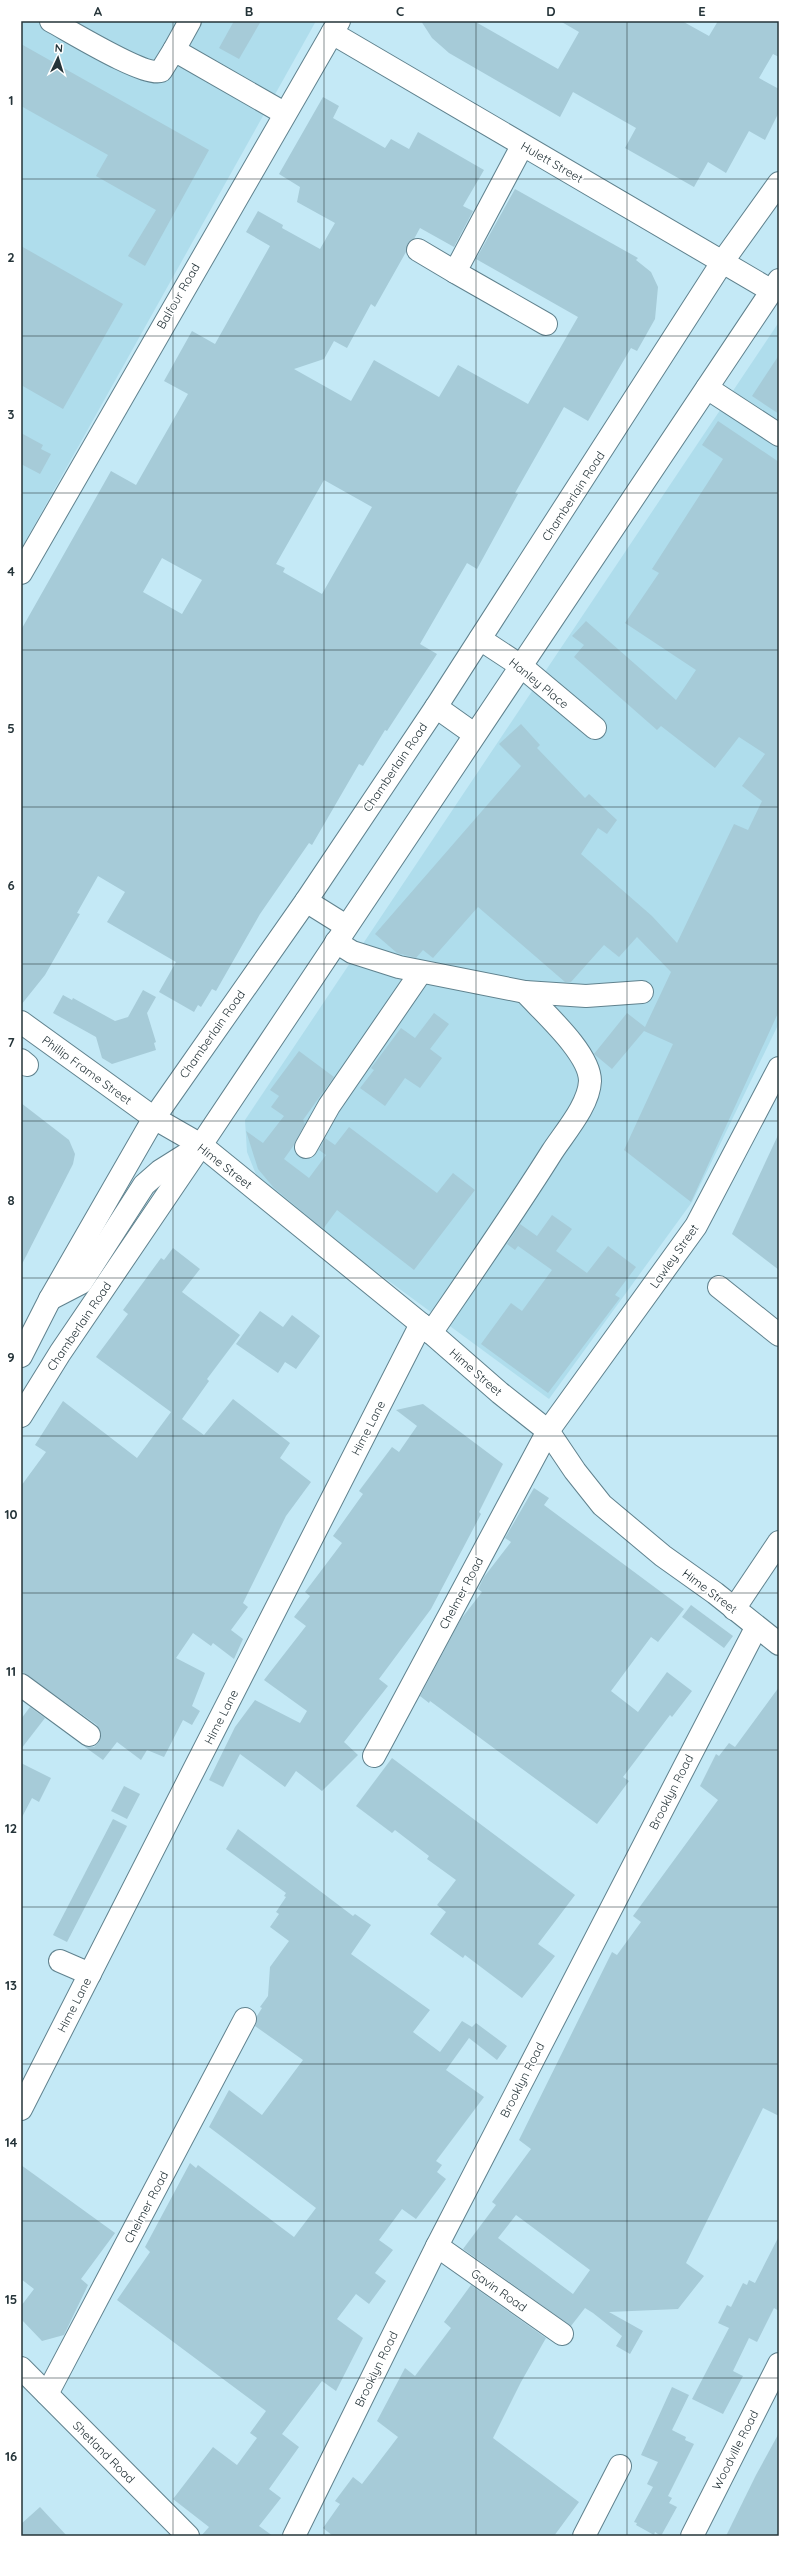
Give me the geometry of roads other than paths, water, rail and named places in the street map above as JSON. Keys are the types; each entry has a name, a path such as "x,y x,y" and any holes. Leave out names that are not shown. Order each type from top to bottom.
{"street":[{"path":"51,21 135,66 153,72 161,70 190,21"},
{"name":"Balfour Road","path":"21,573 284,113 336,27"},
{"name":"Hulett Street","path":"336,27 522,146 723,261 775,286"},
{"path":"174,50 284,113"},
{"path":"455,272 522,146"},
{"name":"Chamberlain Road","path":"26,1347 50,1299 154,1118 306,901 480,639 723,261 779,183"},
{"path":"418,250 546,324"},
{"name":"Chamberlain Road","path":"21,1416 60,1352 201,1145 474,734 775,286"},
{"path":"707,388 779,435"},
{"name":"Hanley Place","path":"480,639 521,666 596,728"},
{"path":"436,706 474,734"},
{"path":"306,901 364,956 421,972 525,992 586,996 642,992"},
{"path":"306,1147 329,1106 421,972"},
{"name":"Hime Lane","path":"21,2109 426,1329 531,1185 587,1096 590,1080 587,1066 567,1038 525,992"},
{"name":"Phillip Frame Street","path":"21,1022 154,1118"},
{"name":"Lawley Street","path":"548,1431 696,1226 779,1068"},
{"name":"Hime Street","path":"154,1118 201,1145 426,1329 500,1393 548,1431 575,1471 602,1505 663,1556 779,1644"},
{"path":"50,1299 81,1283 144,1185 160,1171 201,1145"},
{"path":"718,1287 779,1335"},
{"path":"26,1347 60,1352"},
{"name":"Chelmer Road","path":"374,1756 548,1431"},
{"path":"734,1609 779,1542"},
{"name":"Brooklyn Road","path":"294,2536 437,2246 756,1628"},
{"path":"21,1685 89,1735"},
{"path":"60,1961 90,1974"},
{"name":"Chelmer Road","path":"47,2394 245,2019"},
{"name":"Gavin Road","path":"437,2246 562,2334"},
{"name":"Woodville Road","path":"692,2536 779,2364"},
{"name":"Shetland Road","path":"21,2368 188,2536"},
{"path":"584,2536 620,2466"}]}
